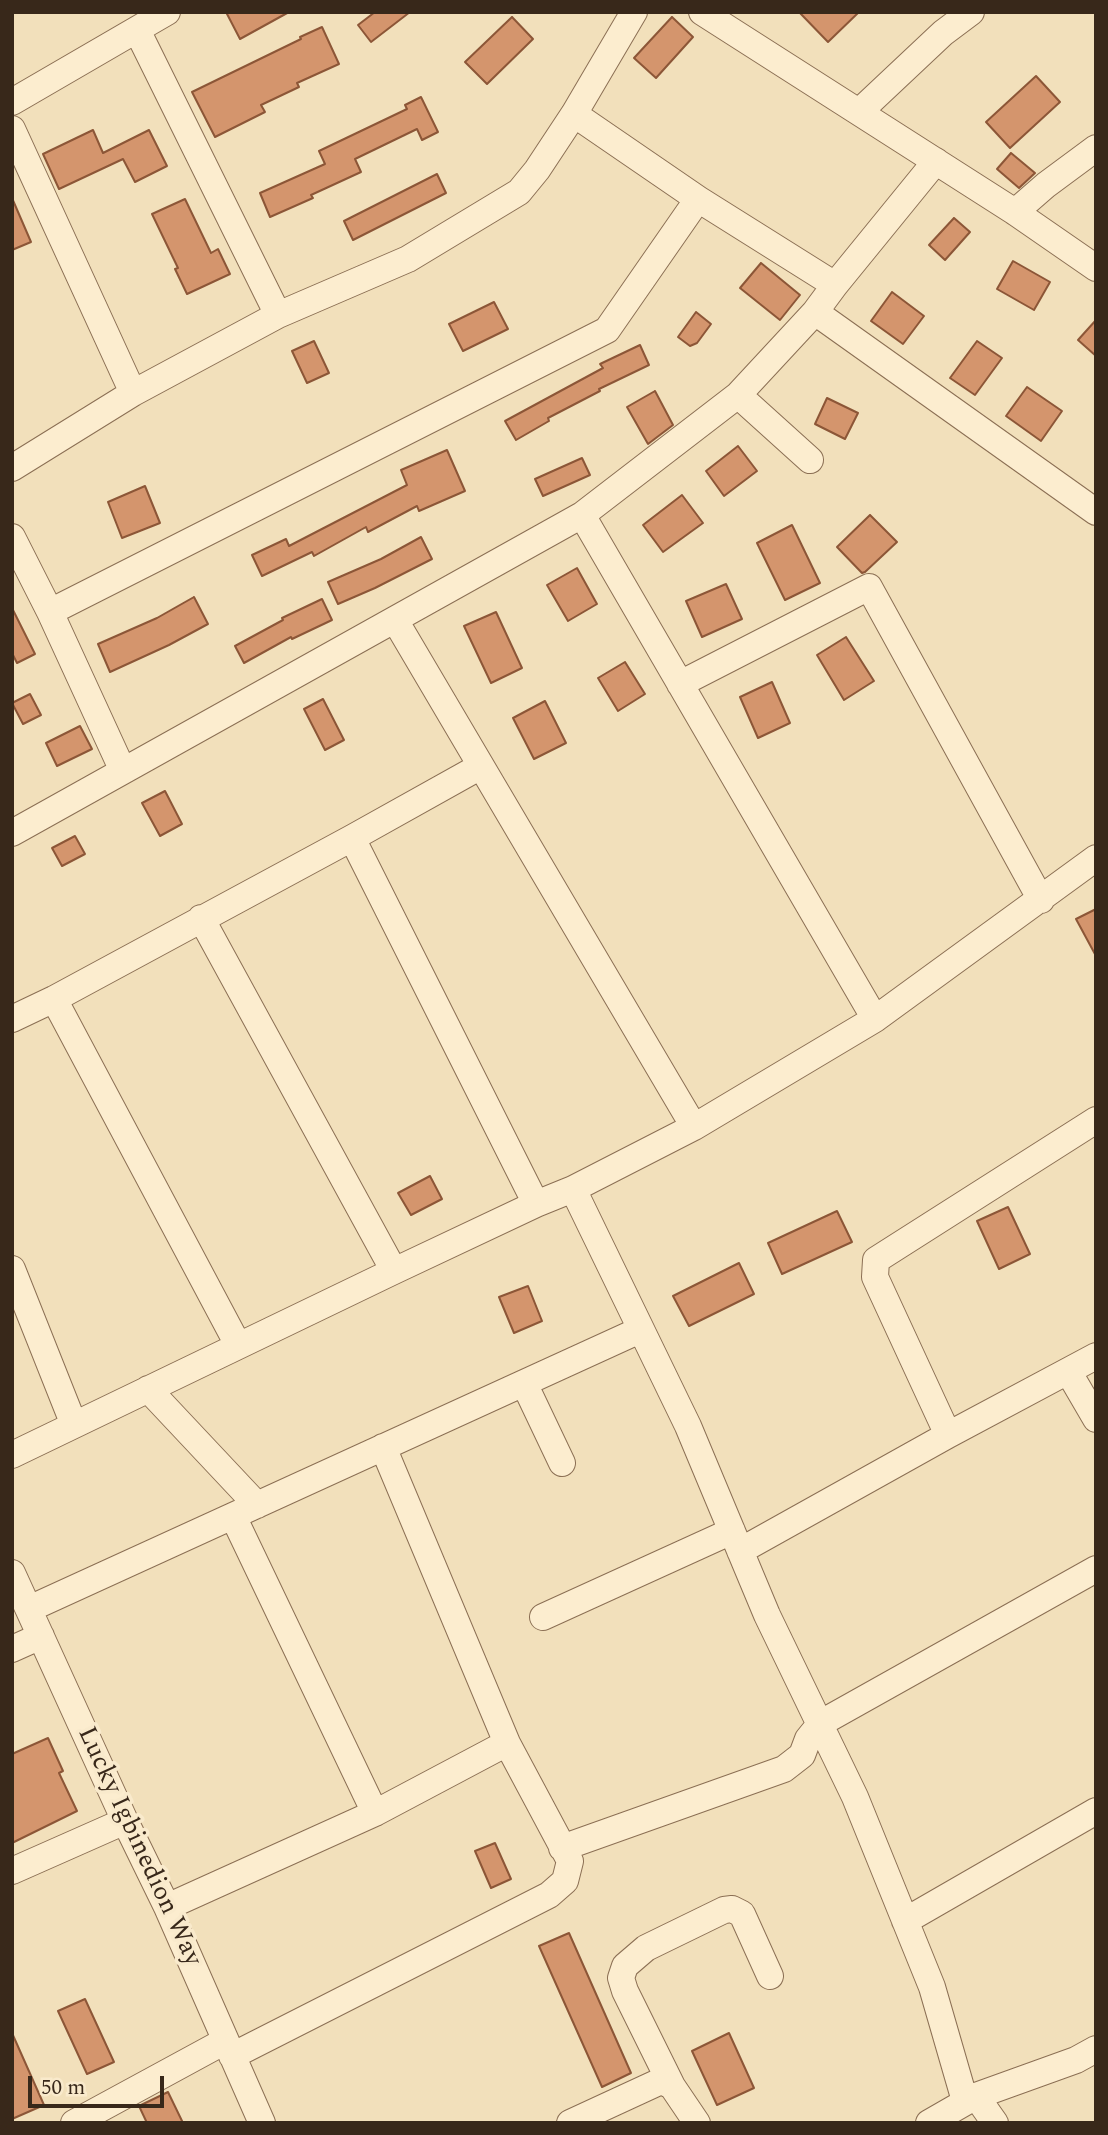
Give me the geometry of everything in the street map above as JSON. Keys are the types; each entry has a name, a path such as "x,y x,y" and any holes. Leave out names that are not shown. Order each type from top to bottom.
{"street":[{"path":"13,99 167,12"},
{"path":"12,468 134,393 278,315 408,258 519,192 574,114 634,12"},
{"path":"702,12 1015,212 1096,268"},
{"path":"859,112 943,33 971,12"},
{"path":"137,30 278,315"},
{"path":"574,114 698,199 835,285"},
{"path":"12,129 134,393"},
{"path":"1015,212 1046,184 1096,148"},
{"path":"12,833 582,515 738,395 815,312 936,161"},
{"path":"50,611 607,330 698,199"},
{"path":"815,312 1096,512"},
{"path":"738,395 810,460"},
{"path":"582,515 875,1019"},
{"path":"12,537 50,611 124,771"},
{"path":"680,684 869,587 1041,900"},
{"path":"395,620 694,1127"},
{"path":"12,1019 352,838 481,765"},
{"path":"352,838 536,1204"},
{"path":"12,1455 394,1271 573,1189 694,1127 875,1019 1095,862"},
{"path":"201,918 394,1271"},
{"path":"54,999 239,1345"},
{"path":"948,1435 876,1277 876,1260 1096,1120"},
{"path":"573,1189 688,1426 767,1615 855,1797 932,1987 970,2099 995,2123"},
{"path":"12,1269 74,1425"},
{"path":"29,1609 640,1329"},
{"path":"543,1617 736,1541 948,1435 1096,1356"},
{"path":"1068,1371 1096,1419"},
{"path":"524,1383 562,1463"},
{"path":"148,1389 245,1510 375,1814"},
{"path":"74,2123 549,1895 565,1881 570,1861 508,1743 383,1447"},
{"path":"562,1848 783,1769 802,1755 808,1739 821,1723 1096,1569"},
{"name":"Lucky Igbinedion Way","path":"12,1573 167,1907 262,2123"},
{"path":"12,1649 41,1636"},
{"path":"167,1907 375,1814 508,1743"},
{"path":"905,1921 1096,1811"},
{"path":"12,1871 125,1821"},
{"path":"697,2123 672,2086 625,1991 621,1978 625,1966 646,1948 732,1909 742,1913 770,1976"},
{"path":"929,2123 970,2099 1076,2060 1096,2049"},
{"path":"570,2123 649,2085 661,2081 672,2086"}],"building":[{"path":"226,12 289,12 240,39"},
{"path":"375,12 410,12 371,42 358,25"},
{"path":"799,12 859,12 828,42"},
{"path":"512,17 533,39 487,84 465,62"},
{"path":"672,17 693,37 656,78 634,58"},
{"path":"322,27 339,64 297,83 299,87 261,105 265,112 215,137 192,92"},
{"path":"1036,76 1060,102 1010,148 986,122"},
{"path":"421,97 438,132 422,140 417,129 355,159 361,172 270,217 260,193 325,164 319,151 407,109 405,105"},
{"path":"93,130 103,153 149,130 167,166 135,182 123,159 59,189 43,154"},
{"path":"1011,153 1035,173 1019,188 997,169"},
{"path":"437,174 446,193 353,240 344,221"},
{"path":"12,198 31,242 12,250"},
{"path":"185,199 211,253 218,249 230,274 187,294 175,269 178,268 152,214"},
{"path":"954,218 970,232 945,260 929,245"},
{"path":"1013,261 1050,282 1034,310 997,289"},
{"path":"761,263 800,295 780,320 740,288"},
{"path":"892,292 924,316 903,344 871,321"},
{"path":"494,302 508,329 463,351 449,324"},
{"path":"696,312 711,324 697,343 690,346 678,337"},
{"path":"1096,320 1096,356 1078,340"},
{"path":"314,341 329,373 307,383 292,351"},
{"path":"977,341 1002,358 975,395 950,378"},
{"path":"640,345 649,365 599,389 600,391 548,418 549,421 516,440 505,421 603,368 600,364"},
{"path":"1027,387 1062,411 1041,441 1006,416"},
{"path":"655,391 673,425 648,444 627,407"},
{"path":"827,398 858,413 845,439 815,424"},
{"path":"738,446 757,471 724,496 706,471"},
{"path":"447,450 465,491 419,511 417,506 368,532 366,527 314,556 312,552 262,576 252,555 286,539 289,546 407,485 401,470"},
{"path":"582,458 590,475 543,496 535,479"},
{"path":"145,486 160,523 122,538 108,502"},
{"path":"682,495 703,523 663,552 643,525"},
{"path":"870,515 897,542 862,573 837,547"},
{"path":"792,525 820,583 785,600 757,543"},
{"path":"421,537 432,559 338,604 328,582 381,559"},
{"path":"577,568 597,604 568,621 547,585"},
{"path":"726,584 742,619 702,637 686,601"},
{"path":"194,597 208,624 110,672 98,644 157,618"},
{"path":"322,599 332,620 292,639 291,637 244,663 235,646 283,620 282,618"},
{"path":"12,608 35,654 17,663 12,653"},
{"path":"496,612 522,668 491,683 464,626"},
{"path":"846,637 874,681 844,700 817,655"},
{"path":"625,662 645,694 618,711 598,678"},
{"path":"772,682 790,723 758,738 740,697"},
{"path":"30,694 41,715 23,724 12,703"},
{"path":"323,699 344,740 325,750 304,709"},
{"path":"545,701 566,743 534,759 513,718"},
{"path":"80,726 92,749 57,766 46,743"},
{"path":"165,791 182,824 160,836 142,803"},
{"path":"75,836 85,854 62,866 52,848"},
{"path":"1096,909 1096,956 1076,919"},
{"path":"430,1176 442,1199 411,1215 398,1193"},
{"path":"1008,1207 1030,1254 999,1269 977,1221"},
{"path":"837,1211 852,1242 782,1274 768,1243"},
{"path":"739,1263 754,1294 689,1326 673,1296"},
{"path":"528,1286 542,1321 514,1333 499,1297"},
{"path":"48,1738 63,1771 59,1773 77,1811 12,1843 12,1754"},
{"path":"495,1843 511,1879 491,1888 475,1851"},
{"path":"569,1933 631,2073 602,2087 539,1946"},
{"path":"85,1999 114,2062 87,2074 58,2011"},
{"path":"12,2033 44,2105 12,2119"},
{"path":"729,2033 754,2088 717,2105 692,2051"},
{"path":"168,2092 183,2123 147,2123 139,2106"}]}
